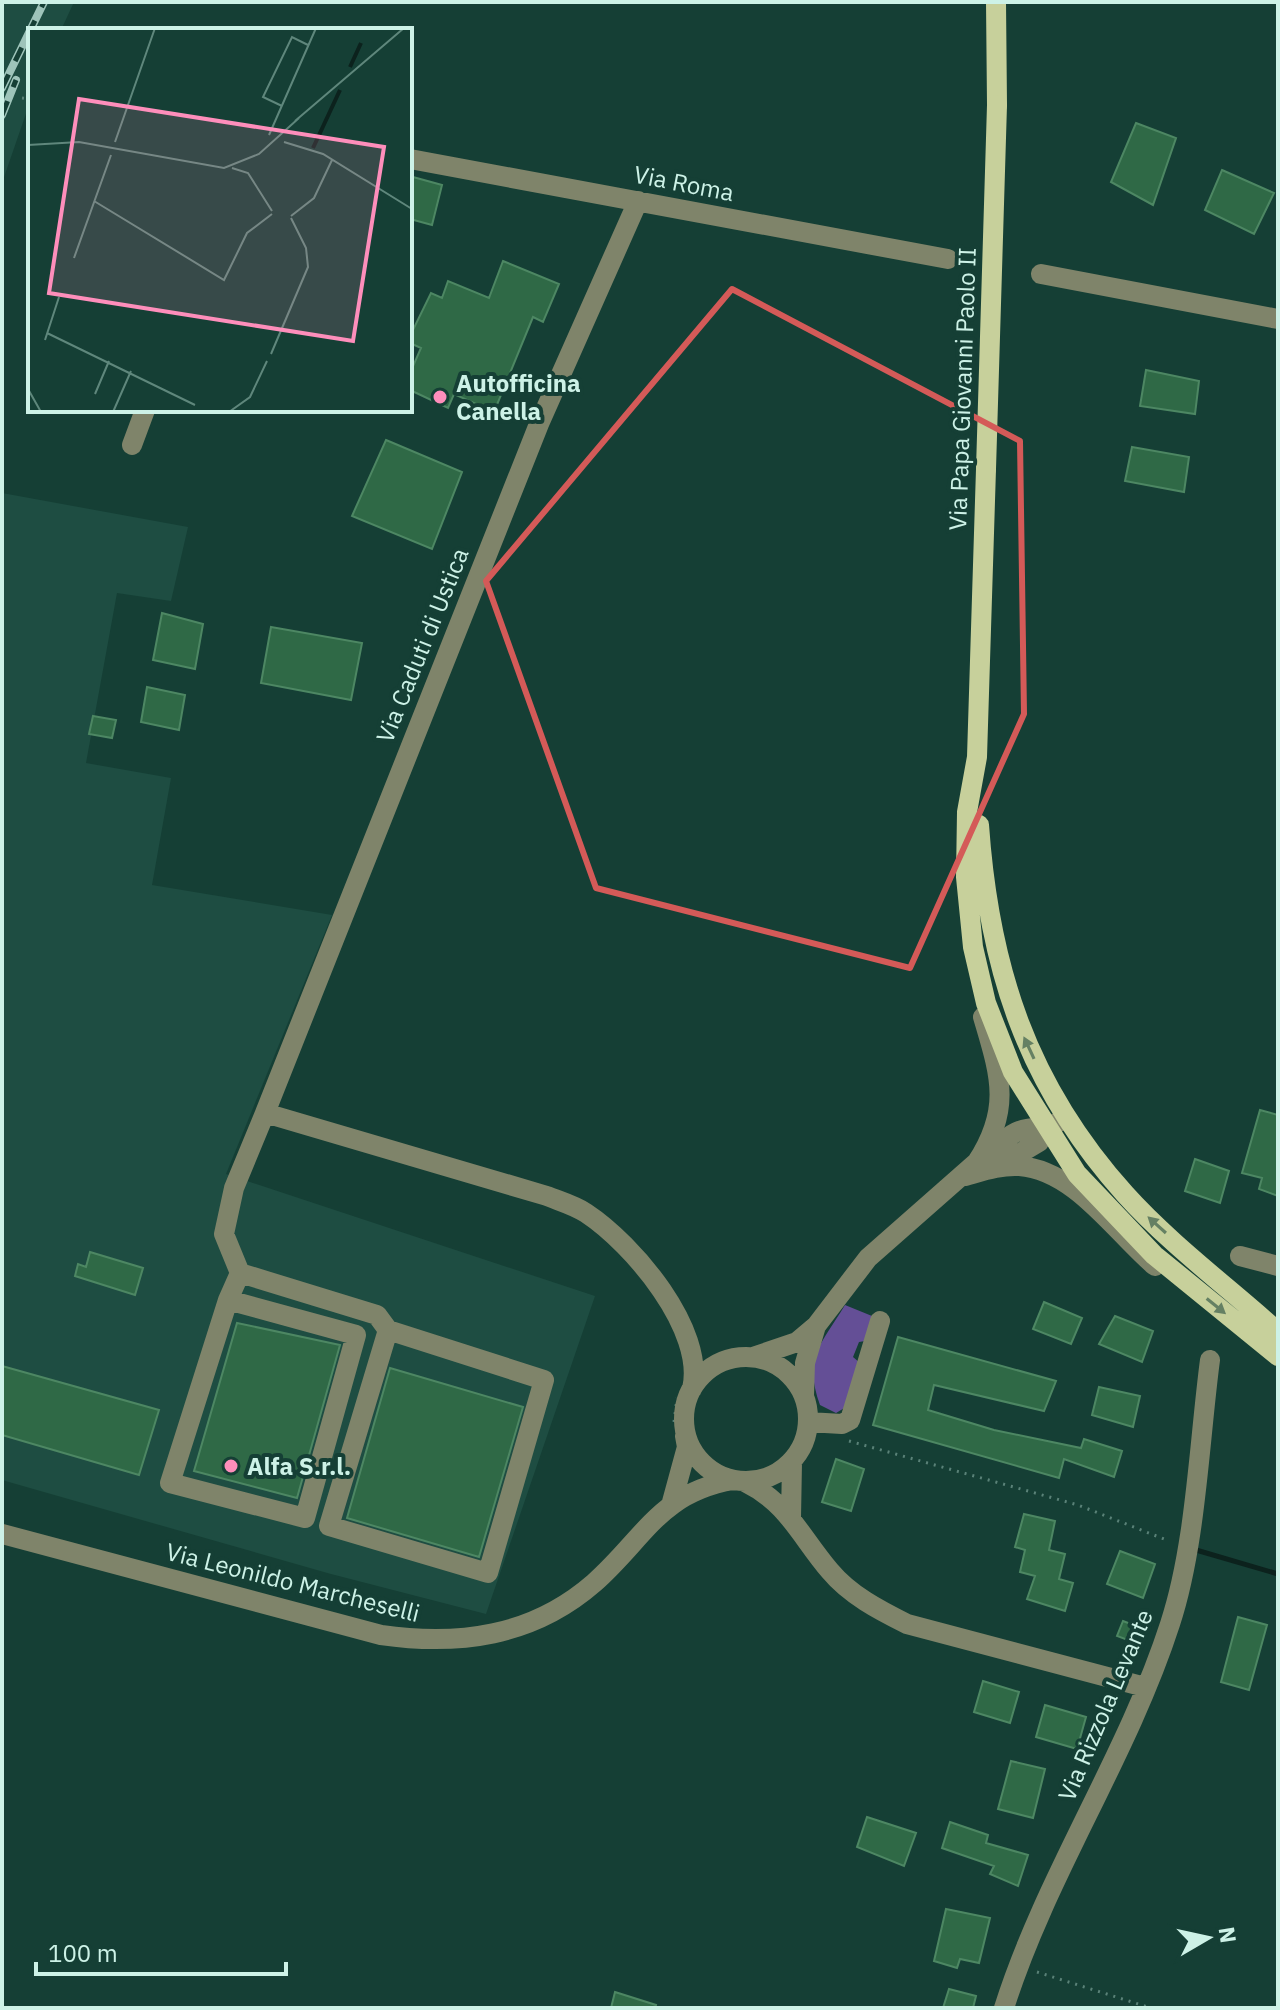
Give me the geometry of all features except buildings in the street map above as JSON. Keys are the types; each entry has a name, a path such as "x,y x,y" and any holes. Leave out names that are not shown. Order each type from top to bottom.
{"main road":[{"name":"Via Papa Giovanni Paolo II","path":"996,2 997,105 975,777 982,870 995,945 1016,1020 1043,1079 1066,1116 1125,1194 1278,1332"},
{"name":"Via Papa Giovanni Paolo II","path":"975,777 967,812 968,897 973,947 986,1003 1013,1072 1046,1129 1109,1211 1182,1278 1278,1356"}],"street":[{"name":"Via Roma","path":"412,159 948,259"},
{"name":"Via Caduti di Ustica","path":"240,1273 224,1234 234,1188 533,438 638,201"},
{"path":"1041,274 1278,319"},
{"path":"132,445 144,412"},
{"name":"Via Papa Giovanni Paolo II","path":"968,897 961,914 963,938 1002,1094 994,1132 979,1168 1021,1166 1049,1174 1078,1192 1155,1267 1182,1278"},
{"path":"265,1113 547,1196 585,1212 621,1242 652,1279 688,1333 717,1353 769,1361 788,1373 804,1396"},
{"path":"692,1389 706,1371 744,1357 783,1350 816,1326 868,1258 938,1193 979,1168 1039,1142 1046,1129 1066,1116"},
{"path":"1240,1256 1278,1266"},
{"path":"228,1300 356,1335 305,1518 170,1483 228,1300 240,1273 377,1315 388,1330 544,1380 488,1573 329,1526 388,1330"},
{"path":"341,1332 348,1307"},
{"path":"808,1422 842,1424 850,1420 880,1321"},
{"path":"739,1481 772,1476 792,1462 806,1437 805,1363 816,1326"},
{"path":"688,1333 695,1375 684,1414 685,1428 694,1453 707,1467 764,1492 791,1518 832,1574 852,1592 893,1617 1145,1687"},
{"name":"Via Rizzola Levante","path":"1004,2008 1019,1966 1145,1687 1171,1621 1186,1548 1210,1360"},
{"name":"Via Leonildo Marcheselli","path":"672,1502 687,1447 685,1428"},
{"path":"791,1518 792,1462"},
{"name":"Via Leonildo Marcheselli","path":"2,1534 381,1635 431,1642 473,1639 514,1628 555,1610 593,1584 672,1502 698,1489 739,1481"}],"path":[{"path":"22,98 28,99"},
{"path":"841,1439 1078,1505 1186,1548"},
{"path":"1019,1966 1151,2008"}],"highlighted area":[{"path":"732,289 1020,441 1024,714 910,968 596,888 486,581"}],"shaded area":[{"path":"2,2 74,2 62,28 28,28 28,108 2,183"},
{"path":"2,493 188,527 171,601 117,593 86,763 171,778 152,885 332,915 226,1174 595,1296 486,1614 331,1574 2,1480"},
{"path":"845,1305 872,1316 865,1341 859,1342 853,1357 860,1363 846,1407 836,1413 820,1405 813,1375 814,1363 822,1342"}],"waterway":[{"path":"1196,1550 1278,1574"}],"railway":[{"path":"31,28 44,2"},
{"path":"2,88 28,35"},
{"path":"2,115 16,80"}],"place":[{"name":"Autofficina Canella","path":"440,397"},
{"name":"Alfa S.r.l.","path":"231,1466"}]}
